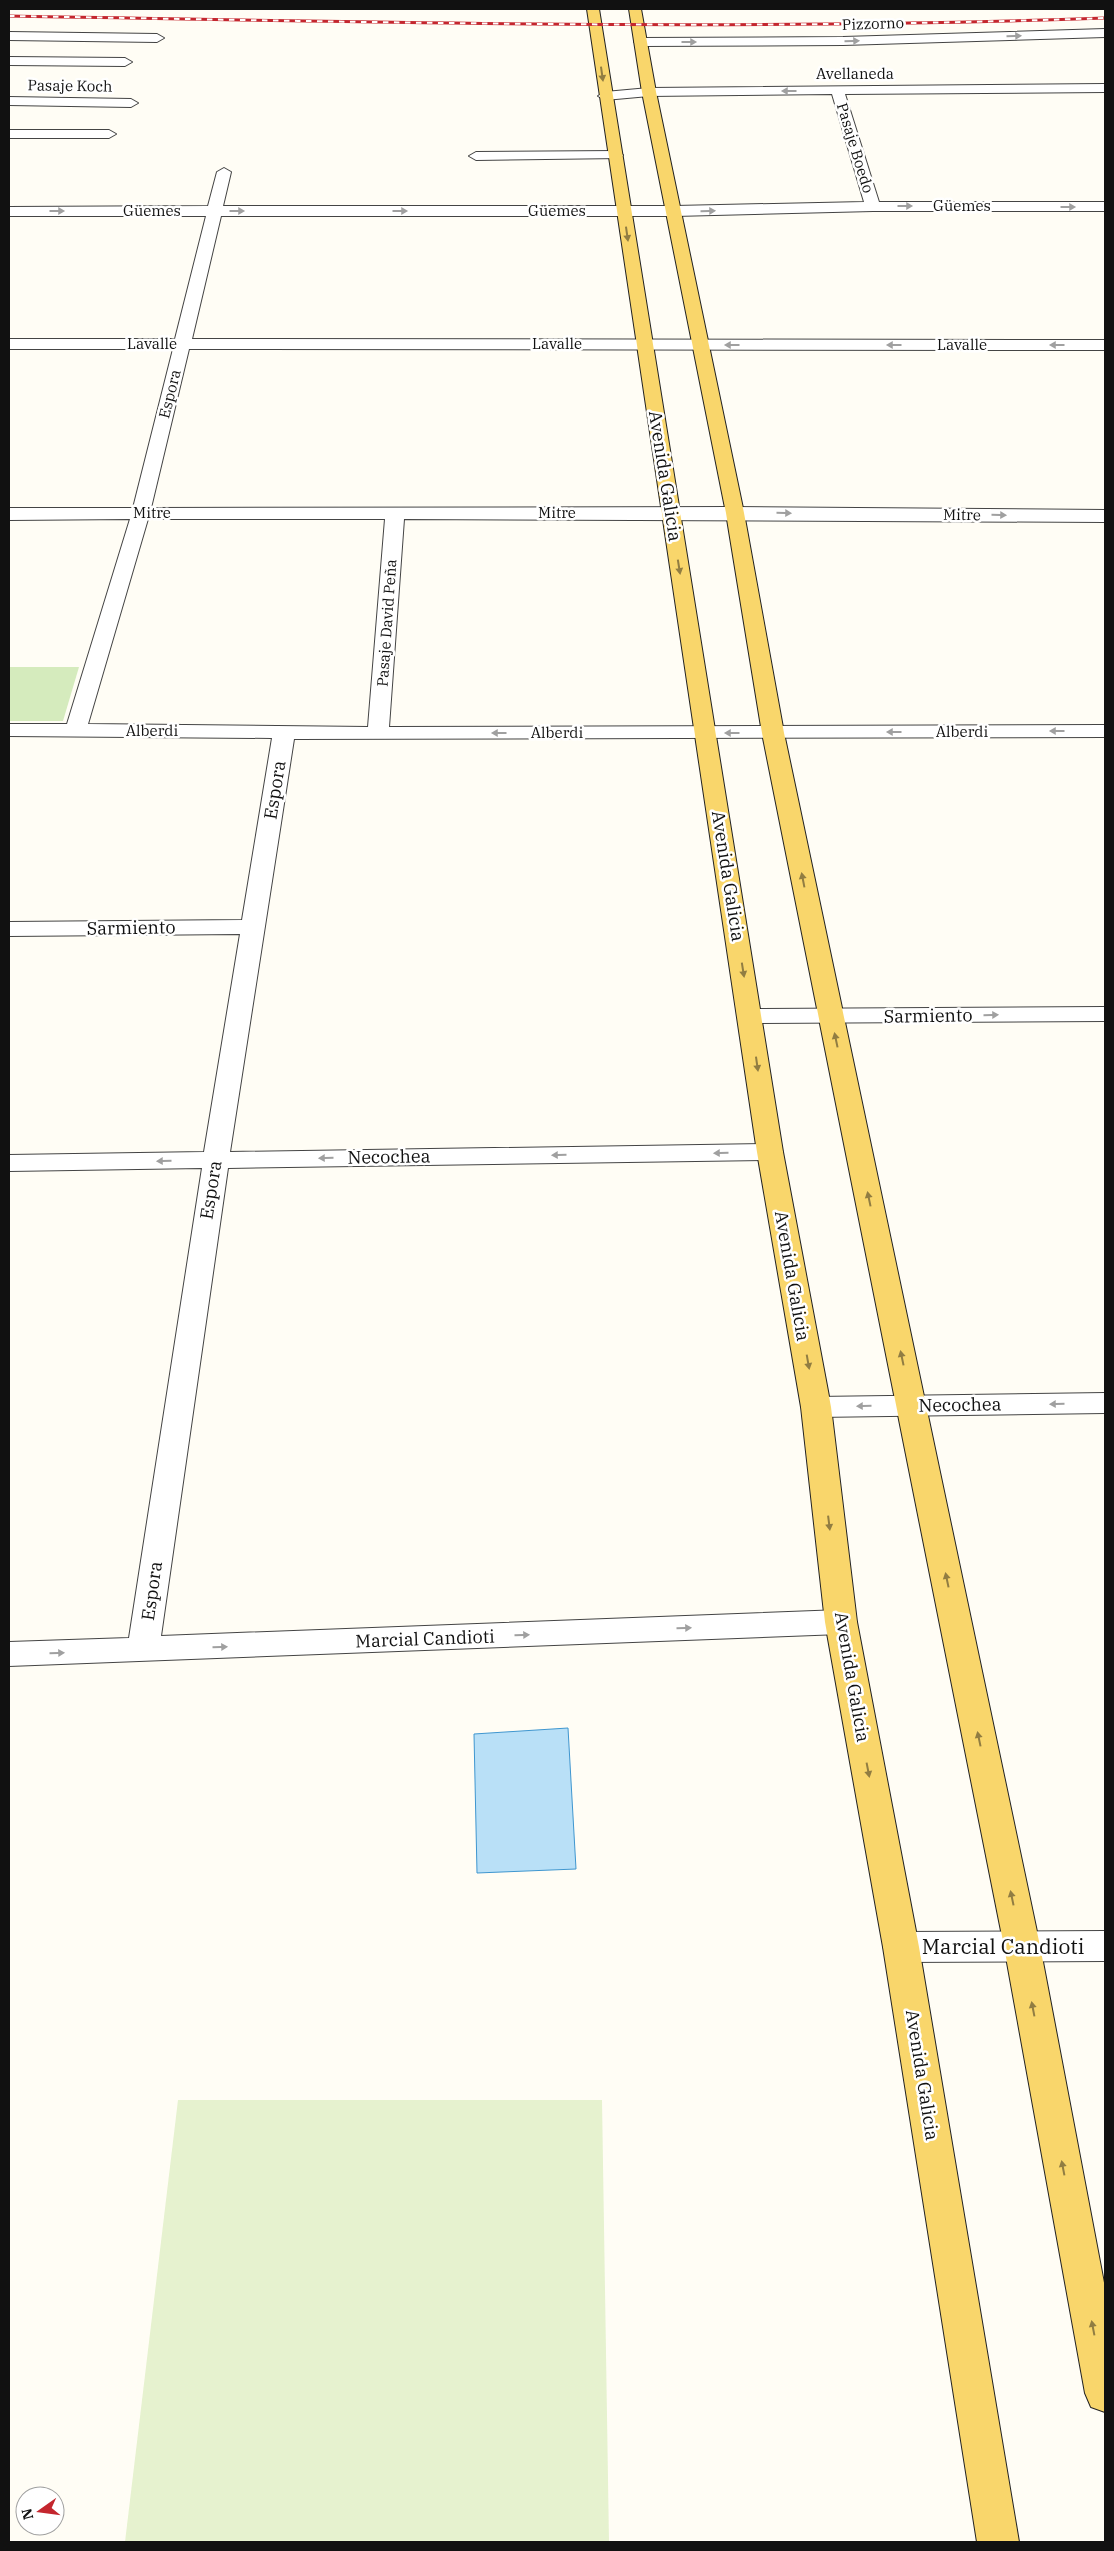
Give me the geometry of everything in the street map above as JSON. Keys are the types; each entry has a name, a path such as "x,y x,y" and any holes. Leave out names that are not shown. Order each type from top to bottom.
{"main road":[{"name":"Avenida Galicia","path":"593,9 643,345 706,733 770,1152 816,1407 841,1622 902,1947 998,2542"},
{"path":"635,9 649,92 675,211 735,513 773,733 1022,1946 1105,2393"}],"street":[{"name":"Pizzorno","path":"640,42 843,41 1105,33"},
{"path":"9,36 158,38"},
{"path":"9,61 125,62"},
{"name":"Avellaneda","path":"605,96 649,92 1105,88"},
{"name":"Pasaje Boedo","path":"837,90 873,206"},
{"name":"Pasaje Koch","path":"9,101 131,103"},
{"path":"9,134 109,134"},
{"path":"476,156 616,155"},
{"name":"Espora","path":"76,730 141,513 224,172"},
{"name":"Güemes","path":"9,211 675,211 873,206 1105,206"},
{"name":"Lavalle","path":"9,344 1105,345"},
{"name":"Mitre","path":"9,514 735,513 1105,516"},
{"name":"Pasaje David Peña","path":"378,733 395,514"},
{"name":"Alberdi","path":"9,730 378,733 1105,731"},
{"name":"Espora","path":"143,1650 216,1160 284,732"},
{"name":"Sarmiento","path":"9,930 254,927"},
{"name":"Sarmiento","path":"750,1016 1105,1014"},
{"name":"Necochea","path":"9,1163 770,1152"},
{"name":"Necochea","path":"816,1407 1105,1403"},
{"name":"Marcial Candioti","path":"9,1654 841,1622"},
{"name":"Marcial Candioti","path":"902,1947 1105,1946"}],"green space":[{"path":"9,667 79,667 63,721 9,721"},
{"path":"178,2100 602,2100 609,2542 125,2542"}],"water":[{"path":"568,1728 576,1869 477,1873 474,1734"}],"railway":[{"path":"9,16 420,23 694,25 968,22 1105,18"}]}
